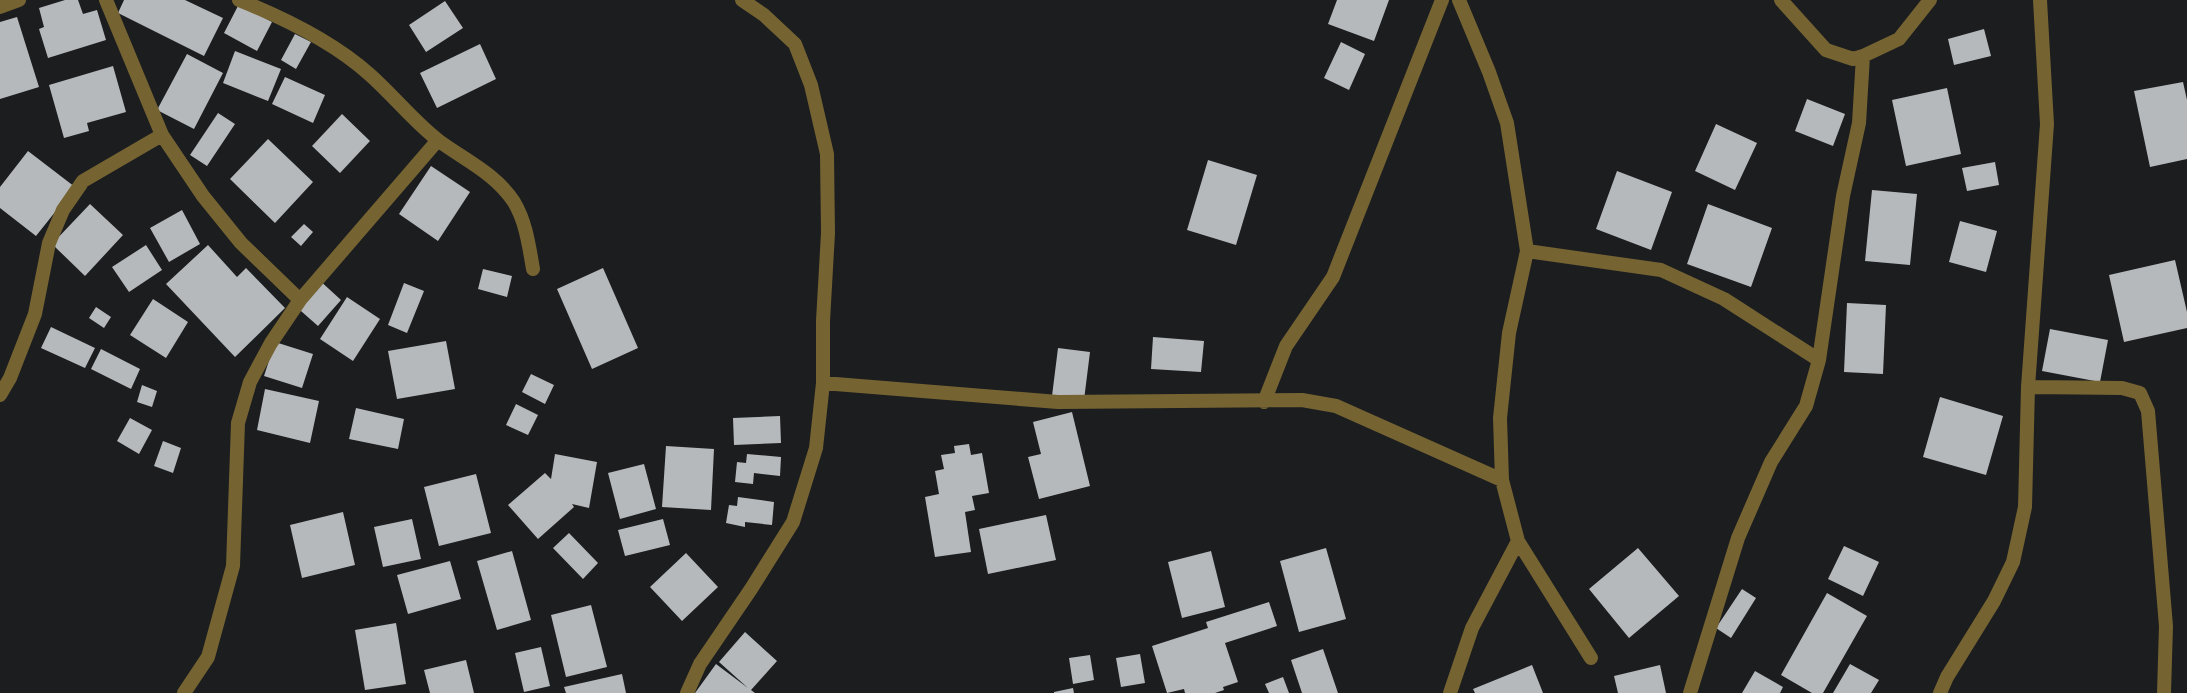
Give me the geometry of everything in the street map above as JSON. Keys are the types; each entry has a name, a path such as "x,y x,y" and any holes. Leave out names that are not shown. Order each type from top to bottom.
{"street":[{"path":"0,7 19,0"},
{"path":"106,0 162,135 203,196 242,243 300,300"},
{"path":"239,0 337,49 368,73 438,139 485,171 513,201 527,231 533,269"},
{"path":"687,693 700,664 793,522 816,448 823,383 828,233 827,154 811,85 794,44 764,15 742,0"},
{"path":"1264,401 1286,346 1333,277 1442,0"},
{"path":"1459,0 1507,122 1527,251 1507,345 1500,418 1502,480 1518,541 1591,658"},
{"path":"1781,0 1826,50 1853,59 1899,39 1930,0"},
{"path":"1940,693 1994,601 2013,562 2025,507 2028,387 2048,124 2040,0"},
{"path":"1690,693 1738,538 1771,462 1806,406 1819,360 1843,197 1859,123 1863,56"},
{"path":"0,395 10,379 35,314 50,243 63,210 83,181 162,135"},
{"path":"184,693 208,657 233,565 238,423 250,382 271,343 300,300 438,139"},
{"path":"1527,251 1661,270 1724,299 1819,360"},
{"path":"823,383 1058,402 1301,400 1336,406 1502,480"},
{"path":"2028,387 2122,388 2140,393 2148,411 2165,626 2164,693"},
{"path":"1450,693 1472,628 1518,541"}],"building":[{"path":"65,0 78,0 83,14 97,10 106,40 48,58 39,29 44,27 39,8"},
{"path":"124,0 185,0 223,18 204,56 118,13"},
{"path":"1337,0 1389,0 1374,41 1328,24"},
{"path":"445,1 463,28 426,52 409,25"},
{"path":"239,4 272,22 257,51 224,33"},
{"path":"17,17 39,87 0,99 0,22"},
{"path":"1984,29 1991,56 1954,65 1948,39"},
{"path":"295,34 311,42 296,69 281,60"},
{"path":"1341,42 1365,54 1349,90 1324,78"},
{"path":"480,44 496,79 437,108 420,73"},
{"path":"235,51 281,69 268,101 223,83"},
{"path":"187,54 223,73 194,129 157,110"},
{"path":"113,66 126,112 87,123 89,131 64,138 49,85"},
{"path":"285,77 325,95 313,123 272,104"},
{"path":"2183,82 2187,100 2187,159 2150,167 2134,91"},
{"path":"1947,88 1961,154 1906,166 1892,100"},
{"path":"1807,99 1845,114 1833,146 1795,131"},
{"path":"218,113 235,124 207,166 190,155"},
{"path":"342,114 370,141 340,173 312,146"},
{"path":"1716,124 1757,143 1735,190 1695,171"},
{"path":"268,139 313,182 275,223 230,179"},
{"path":"28,151 75,187 36,236 0,208 0,187"},
{"path":"1208,160 1257,175 1236,245 1187,230"},
{"path":"1995,162 1999,185 1967,191 1962,168"},
{"path":"431,166 470,192 438,241 399,214"},
{"path":"1617,171 1672,192 1651,250 1596,229"},
{"path":"1872,190 1917,194 1910,265 1865,261"},
{"path":"90,204 123,235 85,276 52,244"},
{"path":"1708,204 1772,228 1751,287 1687,264"},
{"path":"182,210 200,244 169,262 150,228"},
{"path":"1960,221 1997,231 1986,272 1949,262"},
{"path":"304,224 313,232 301,246 291,237"},
{"path":"146,245 162,270 129,292 112,267"},
{"path":"208,245 237,277 246,268 285,308 235,357 166,284"},
{"path":"2175,260 2187,312 2187,328 2124,342 2109,275"},
{"path":"603,268 638,348 592,369 557,289"},
{"path":"483,269 512,276 507,297 478,289"},
{"path":"317,278 341,300 318,326 293,304"},
{"path":"404,283 424,291 407,333 388,325"},
{"path":"347,297 380,319 353,361 320,339"},
{"path":"153,299 188,322 166,358 130,335"},
{"path":"1847,303 1886,305 1883,374 1844,372"},
{"path":"96,307 111,317 104,328 89,318"},
{"path":"51,327 95,348 85,368 41,348"},
{"path":"2050,329 2108,340 2100,382 2042,371"},
{"path":"1153,337 1204,341 1201,372 1151,369"},
{"path":"446,341 455,389 397,399 388,351"},
{"path":"275,342 313,354 302,388 264,376"},
{"path":"1058,348 1090,352 1084,400 1052,396"},
{"path":"101,349 140,369 131,389 91,369"},
{"path":"531,374 554,385 545,404 522,392"},
{"path":"142,385 157,391 152,407 137,402"},
{"path":"265,389 319,401 310,443 257,430"},
{"path":"1940,397 2003,416 1986,475 1923,457"},
{"path":"516,404 538,415 528,435 506,425"},
{"path":"356,408 404,419 398,449 349,439"},
{"path":"1072,412 1090,486 1039,499 1028,457 1041,454 1033,422"},
{"path":"780,416 781,443 734,445 733,418"},
{"path":"130,418 152,430 139,454 117,441"},
{"path":"163,441 181,448 173,473 154,466"},
{"path":"969,444 971,455 982,453 989,493 972,496 975,510 965,512 971,552 935,557 925,497 939,494 935,471 944,469 941,455 955,453 954,446"},
{"path":"666,446 714,449 711,510 662,507"},
{"path":"555,454 597,462 589,508 572,504 574,507 538,539 508,505 545,473 551,479"},
{"path":"747,454 781,457 780,476 754,473 753,484 735,482 737,462 746,463"},
{"path":"644,464 656,509 620,519 608,473"},
{"path":"476,474 491,533 439,546 424,487"},
{"path":"738,497 774,502 772,525 745,522 745,527 726,523 729,505 737,506"},
{"path":"343,512 355,565 302,578 290,525"},
{"path":"1046,515 1056,560 988,574 979,529"},
{"path":"412,519 421,559 383,567 374,527"},
{"path":"663,519 670,545 625,556 618,530"},
{"path":"569,533 598,563 583,579 553,548"},
{"path":"1844,546 1879,562 1863,596 1828,579"},
{"path":"1326,548 1346,619 1299,632 1280,561"},
{"path":"1638,548 1679,596 1629,638 1589,589"},
{"path":"512,551 531,620 497,630 477,561"},
{"path":"1211,551 1225,607 1182,618 1168,562"},
{"path":"686,553 718,587 682,621 650,587"},
{"path":"450,561 461,599 408,614 397,575"},
{"path":"1742,589 1756,598 1731,638 1716,628"},
{"path":"1827,593 1867,616 1823,693 1812,693 1781,675"},
{"path":"1269,602 1277,626 1225,643 1238,682 1215,693 1185,693 1184,689 1167,693 1152,646 1208,628 1206,622"},
{"path":"591,605 607,667 566,677 551,615"},
{"path":"396,623 406,684 365,690 355,630"},
{"path":"745,632 777,661 751,690 755,693 695,693 716,664 748,688 719,662"},
{"path":"541,647 550,686 524,692 515,653"},
{"path":"1323,649 1338,693 1302,693 1291,660"},
{"path":"1140,654 1145,683 1121,687 1116,658"},
{"path":"1090,655 1094,680 1073,684 1069,658"},
{"path":"466,660 474,693 430,693 424,670"},
{"path":"1850,664 1879,680 1871,693 1833,693"},
{"path":"1532,665 1543,693 1475,693 1473,689"},
{"path":"1660,665 1666,693 1618,693 1614,676"},
{"path":"1755,671 1783,687 1780,693 1742,693"},
{"path":"622,674 626,693 566,693 564,687"},
{"path":"1283,677 1289,693 1269,693 1265,684"},
{"path":"1073,688 1074,693 1054,693 1054,692"}]}
